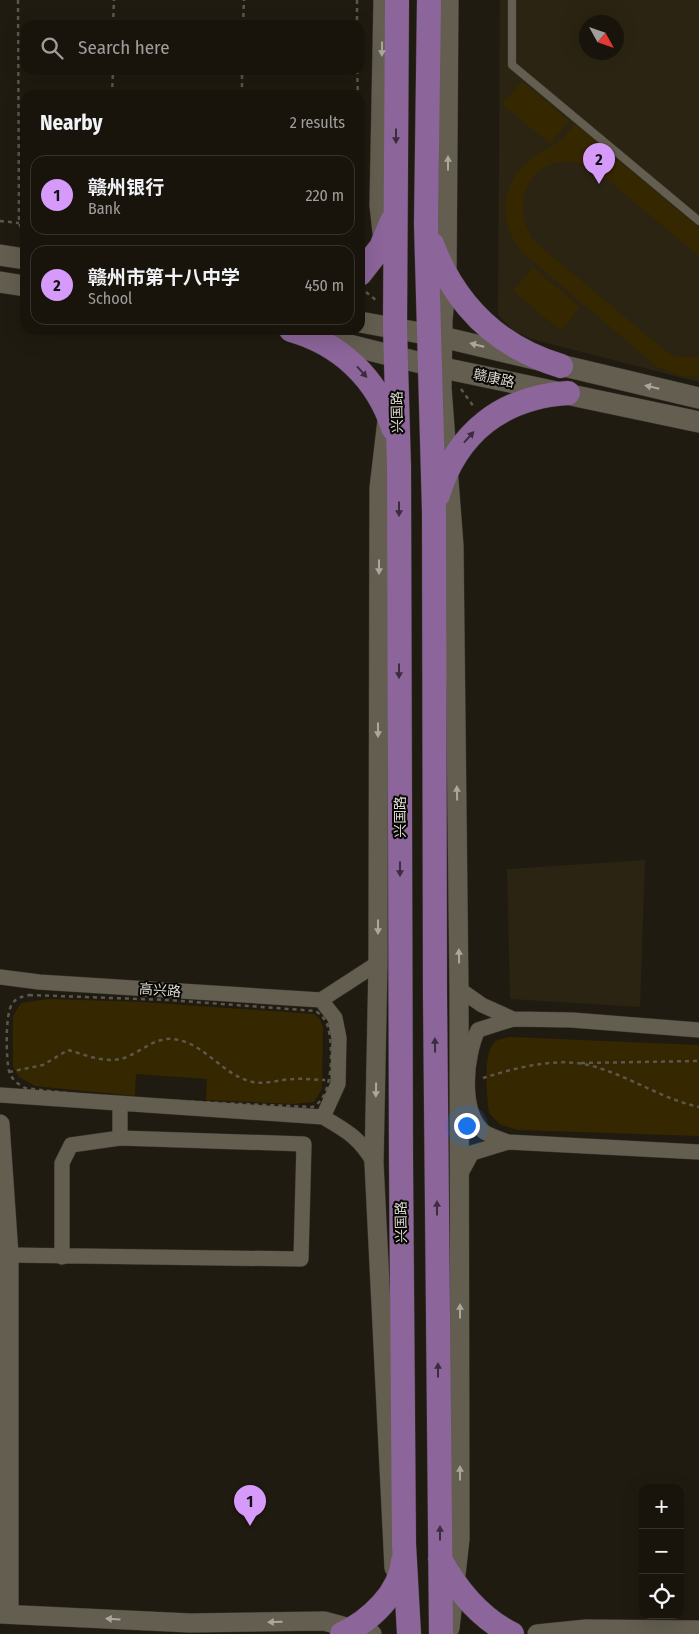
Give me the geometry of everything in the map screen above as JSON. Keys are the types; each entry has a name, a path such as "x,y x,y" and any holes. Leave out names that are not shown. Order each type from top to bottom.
{"main road":[{"name":"兴国路","path":"397,0 396,202 392,327 399,467 404,1544 410,1634"},
{"path":"429,0 426,224 436,336 434,512 435,986 441,1634"},
{"path":"365,268 383,242 396,202"},
{"path":"426,224 447,278 472,312 499,337 529,354 561,366"},
{"path":"0,255 20,258"},
{"path":"0,282 20,285"},
{"name":"赣康路","path":"365,323 436,336 699,398"},
{"path":"305,335 322,341 350,361 373,386 388,413 394,433 399,467"},
{"name":"赣康路","path":"311,335 436,366 699,422"},
{"path":"434,512 448,468 466,440 498,414 535,397 568,393"},
{"path":"355,1632 375,1611 396,1584 402,1570 404,1544"},
{"path":"440,1559 454,1583 479,1611 512,1634"}],"street":[{"path":"383,0 379,205 392,327"},
{"path":"436,336 447,278 448,0"},
{"path":"393,356 379,488 378,964 374,1162 400,1634"},
{"path":"436,366 448,468 454,546 459,989 460,1539 450,1634"},
{"path":"323,1117 338,1084 339,1038 335,1018 320,1000 378,964"},
{"name":"高兴路","path":"0,977 39,982 320,1000"},
{"path":"459,989 482,1005 513,1019"},
{"path":"699,1030 572,1020 513,1019 478,1030 471,1044 468,1078 471,1115 484,1132 508,1142 699,1152"},
{"path":"0,1095 120,1105 323,1117 349,1132 364,1146 374,1162"},
{"path":"120,1105 120,1138"},
{"path":"0,1124 9,1255 4,1614 190,1623 324,1621 355,1632"},
{"path":"9,1255 62,1257 301,1259 304,1144 120,1138 71,1145 62,1163 62,1257"},
{"path":"460,1175 472,1153 508,1142"},
{"path":"537,1634 586,1629 699,1630"}],"lane":[{"path":"512,0 512,65 699,221"}],"path":[{"path":"0,221 19,222 18,0"},
{"path":"113,20 114,0"},
{"path":"243,20 244,0"},
{"path":"357,0 357,20"},
{"path":"112,90 113,75"},
{"path":"242,75 242,90"},
{"path":"358,75 358,90"},
{"path":"365,290 380,304"},
{"path":"29,995 168,1000 316,1011 323,1017 328,1028 329,1080 324,1099 319,1105 312,1107 108,1098 39,1091 25,1088 16,1082 10,1072 9,1014 12,1004 18,998 29,995"},
{"path":"10,1072 43,1064 68,1050 95,1058 124,1058 156,1042 170,1039 182,1040 197,1048 235,1075 250,1082 268,1083 293,1078 329,1080"},
{"path":"483,1078 543,1064 699,1061"},
{"path":"574,1063 598,1067 663,1096 699,1107"},
{"path":"483,1071 483,1083"}],"shaded area":[{"path":"500,0 699,0 699,382 531,339 513,330 498,315"},
{"path":"522,81 569,121 550,144 502,104"},
{"path":"575,124 699,228 699,256 592,167 573,162 557,163 542,169 532,179 525,193 523,208 526,225 535,242 668,353 679,357 699,357 699,377 682,376 657,367 525,255 516,244 506,219 505,206 507,193 512,181 530,159 560,141"},
{"path":"533,267 580,307 561,331 513,291"},
{"path":"645,860 640,1007 510,999 507,869"},
{"path":"48,999 142,1002 314,1014 320,1019 323,1027 322,1089 314,1102 292,1104 206,1100 207,1079 136,1074 135,1096 35,1086 19,1077 13,1067 13,1016 21,1003"},
{"path":"511,1037 699,1045 699,1136 518,1130 501,1125 489,1113 487,1086 488,1055 495,1042"}],"place":[{"name":"赣州市第十八中学","path":"599,184"},
{"name":"赣州银行","path":"250,1526"}]}
